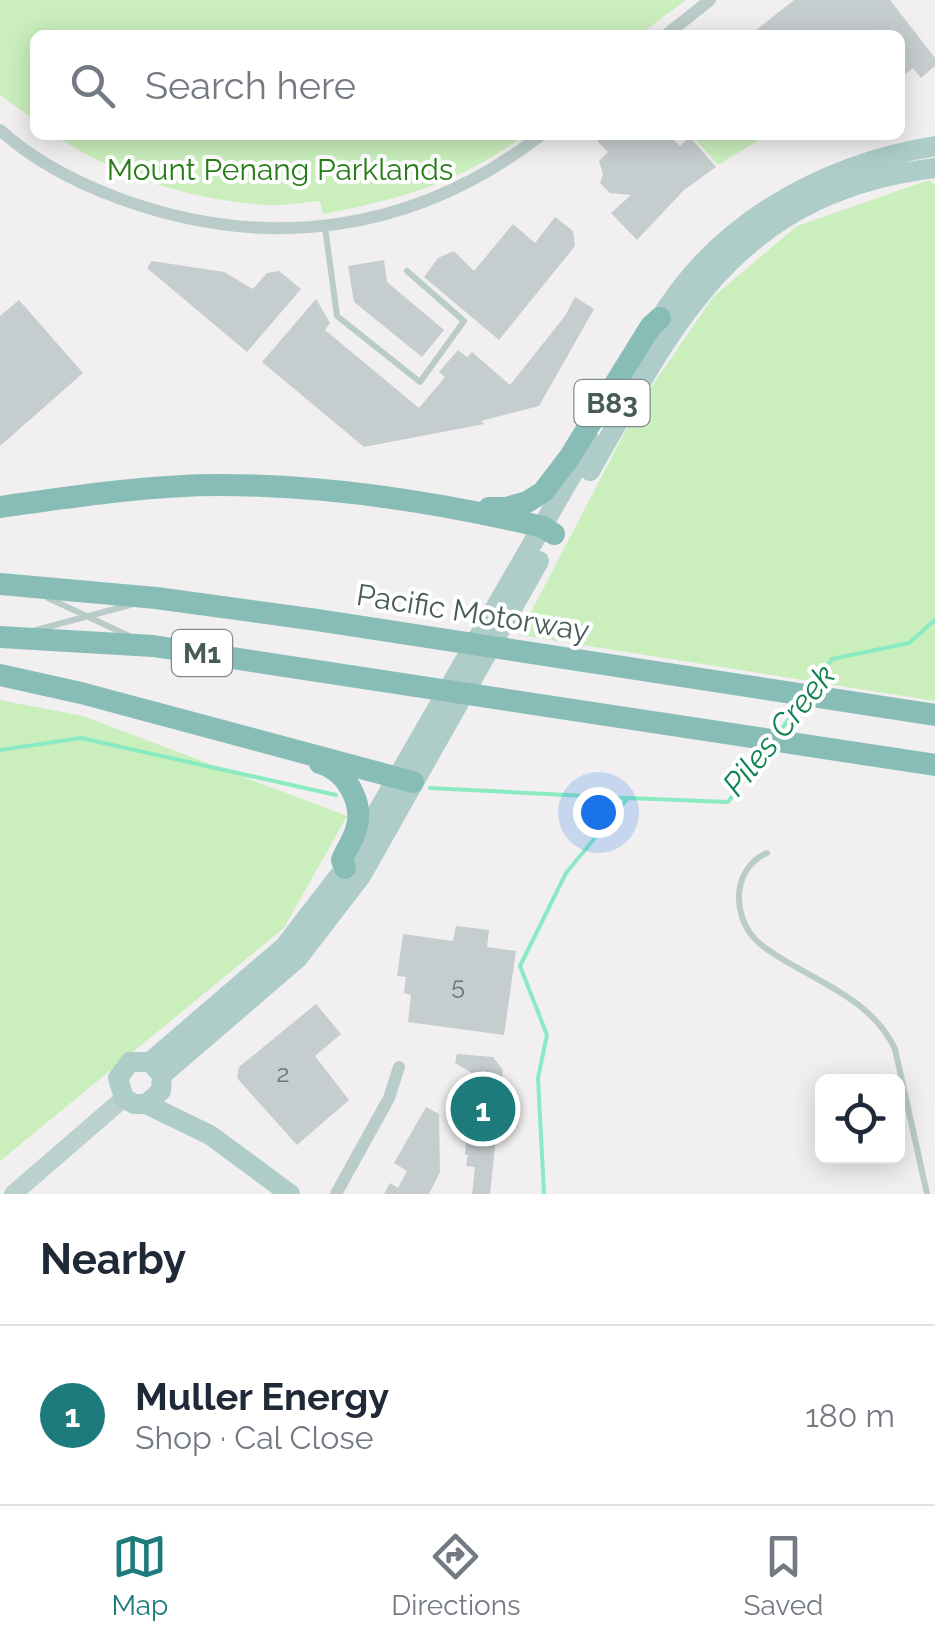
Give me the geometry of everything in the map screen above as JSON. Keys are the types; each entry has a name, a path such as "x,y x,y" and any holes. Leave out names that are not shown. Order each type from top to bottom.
{"highway":[{"path":"462,508 506,508 543,492 660,318"},
{"path":"0,507 220,485 341,491 462,508 549,531"},
{"name":"Pacific Motorway","path":"10,584 156,598 418,635 935,715"},
{"name":"M1","path":"6,637 153,646 935,765"},
{"path":"0,675 404,779"},
{"path":"284,748 286,753 330,766 350,787 358,820 342,860 345,868"}],"main road":[{"name":"B83","path":"549,531 660,318 709,256 743,226 783,199 852,165 935,146"},
{"name":"B83","path":"155,1083 284,948 345,868 404,779 549,531 695,298 722,267 786,217 835,191 898,173 935,168"},
{"name":"B83","path":"155,1083 298,958 361,876 404,779"},
{"name":"B83","path":"124,1098 118,1078 122,1069 140,1060 155,1083"},
{"path":"13,1194 124,1098 134,1104 155,1083 210,1135 290,1194"}],"street":[{"path":"672,30 710,0"},
{"path":"0,130 49,167 157,211 230,225 293,230 383,215 447,193 498,166 534,140"},
{"path":"336,1194 389,1098 399,1067"}],"lane":[{"path":"324,226 337,316 420,382 464,322 407,271"},
{"path":"10,584 153,646"},
{"path":"6,637 156,598"},
{"path":"767,853 751,863 740,882 738,899 745,926 763,946 856,1003 887,1030 895,1049 928,1194"}],"green space":[{"name":"Mount Penang Parklands","path":"0,0 686,0 646,30 30,30 30,116 0,95"},
{"name":"Mount Penang Parklands","path":"63,140 518,140 429,187 323,214 320,201 273,205 183,192 129,174"},
{"path":"696,140 759,140 718,165"},
{"path":"929,180 935,185 935,701 519,635 639,405 713,297 797,226"},
{"path":"0,700 83,716 347,816 284,928 0,1161"}],"building":[{"path":"794,0 890,0 935,58 935,66 921,78 913,68 905,74 905,30 756,30"},
{"path":"674,140 680,146 693,140 716,167 684,190 637,240 611,213 631,195 610,193 600,183 603,174 599,161 608,152 598,142"},
{"path":"555,217 573,231 575,246 499,340 424,277 438,258 454,251 474,271 513,224 535,243"},
{"path":"384,260 387,282 444,330 422,357 354,302 348,266"},
{"path":"152,261 224,272 253,289 267,273 279,271 301,289 247,352 147,268"},
{"path":"575,297 594,309 539,406 481,421 484,424 364,447 262,362 316,299 330,323 325,330 419,408 445,377 439,372 458,350 467,357 472,352 510,385 565,316"},
{"path":"19,300 83,373 0,446 0,316"},
{"path":"456,926 489,930 487,947 516,951 504,1035 408,1022 411,995 404,993 406,977 397,976 403,934 453,941"},
{"path":"316,1004 341,1034 315,1056 349,1100 297,1145 237,1078 239,1067"},
{"path":"457,1054 493,1057 503,1070 490,1194 472,1194 475,1167 466,1166 465,1155 472,1073 455,1063"},
{"path":"426,1107 439,1114 440,1172 429,1194 384,1194 390,1183 398,1188 407,1171 394,1163"}],"waterway":[{"name":"Piles Creek","path":"813,685 832,659 909,643 935,620"},
{"name":"Piles Creek","path":"778,734 802,701"},
{"path":"0,750 81,738 336,795"},
{"name":"Piles Creek","path":"544,1194 538,1078 547,1035 520,966 566,873 628,798 728,802 766,750"},
{"path":"430,788 625,798"}],"place":[{"name":"Muller Energy","path":"483,1109"}]}
